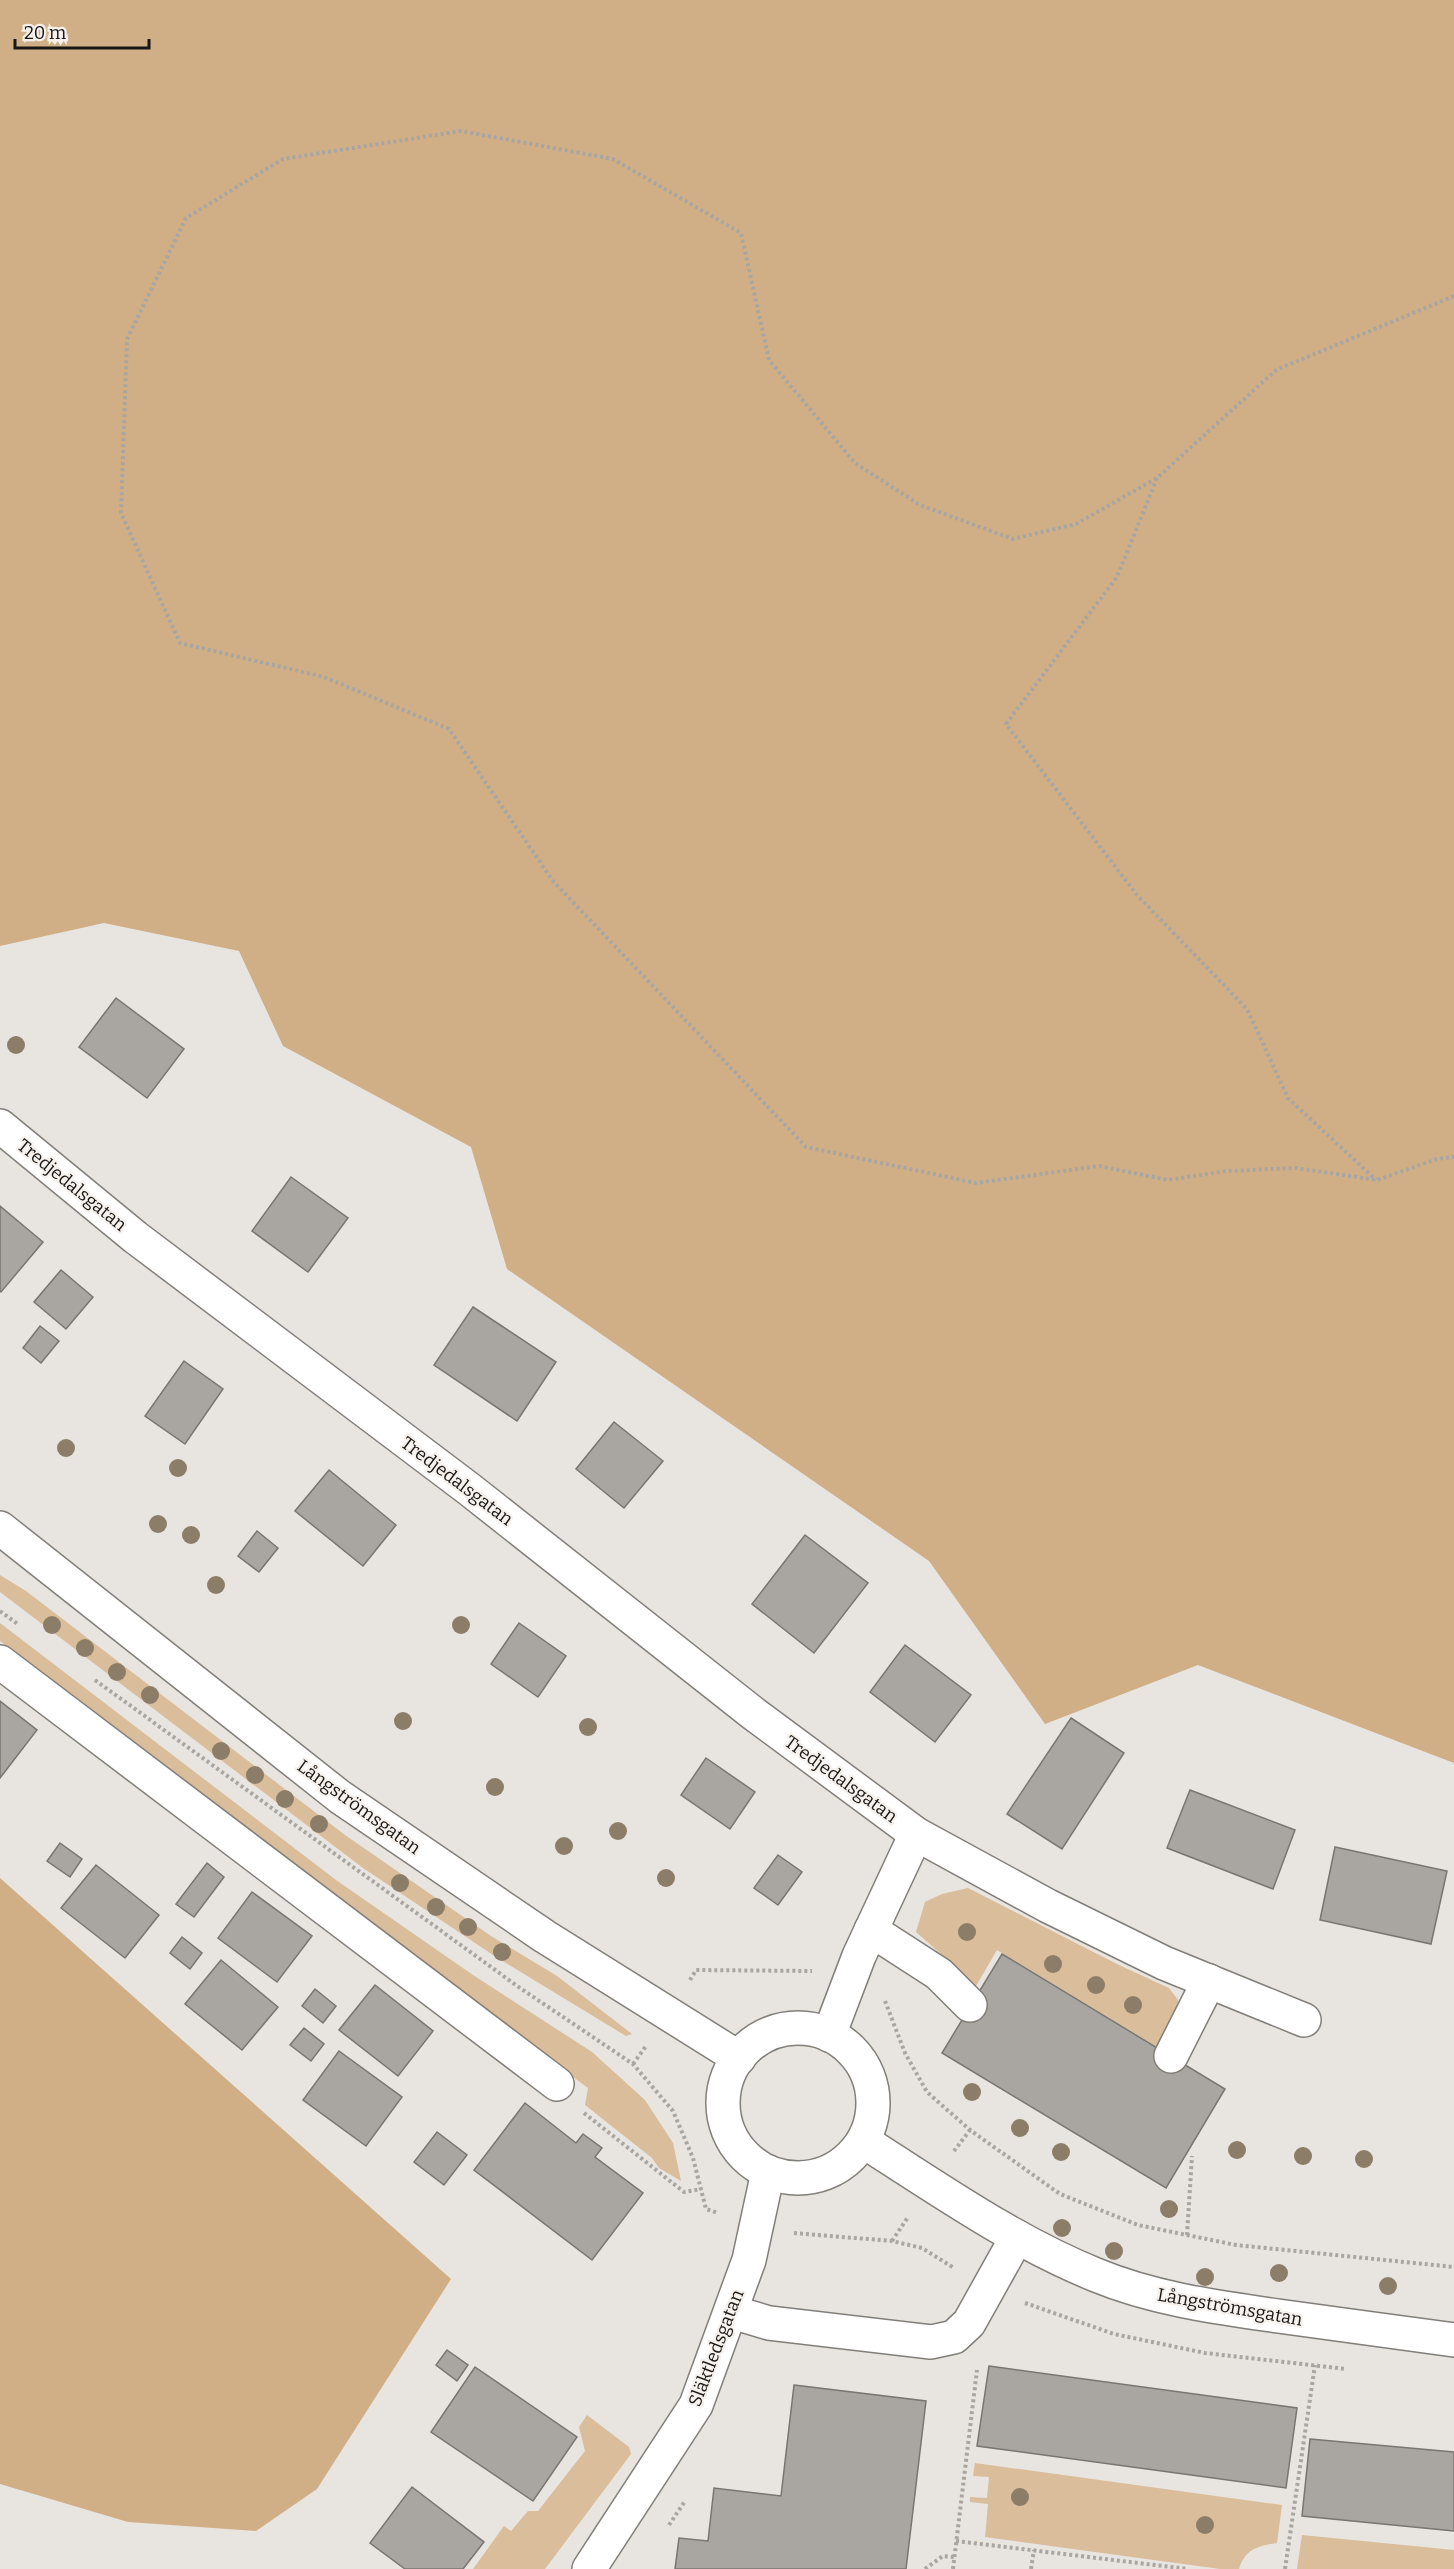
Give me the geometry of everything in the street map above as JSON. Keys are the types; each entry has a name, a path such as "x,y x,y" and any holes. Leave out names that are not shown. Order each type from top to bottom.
{"street":[{"name":"Tredjedalsgatan","path":"0,1126 135,1237 469,1489 754,1714 916,1834 1048,1906 1164,1963 1304,2020"},
{"name":"Långströmsgatan","path":"0,1528 340,1797 544,1936 739,2058"},
{"path":"0,1662 557,2084"},
{"name":"Tredjedalsgatan","path":"829,2035 871,1930 916,1834"},
{"path":"871,1930 939,1974 970,2005"},
{"path":"1171,2056 1209,1981"},
{"path":"800,2029 829,2035 848,2046 861,2062 870,2080 873,2101 871,2122 863,2141 850,2158 821,2174 789,2178 768,2172 750,2160 735,2143 726,2122 723,2100 728,2078 739,2058 753,2044 770,2034 800,2029"},
{"name":"Långströmsgatan","path":"863,2141 963,2206 1017,2237 1096,2275 1147,2292 1203,2305 1454,2340"},
{"name":"Släktledsgatan","path":"589,2569 696,2405 732,2312 757,2225 768,2172"},
{"path":"732,2312 769,2323 931,2342 954,2337 969,2322 1017,2237"}],"path":[{"path":"1454,296 1276,370 1157,478 1076,524 1014,539 920,505 855,463 769,360 741,232 613,159 461,130 283,159 186,218 127,339 121,513 180,643 324,677 449,729 553,881 806,1147 975,1182 1099,1166 1168,1180 1227,1171 1296,1168 1377,1180 1437,1159 1454,1157"},
{"path":"1157,478 1117,577 1006,724 1137,895 1247,1009 1288,1098 1377,1180"},
{"path":"0,1611 29,1632"},
{"path":"87,1674 520,1988 633,2064 673,2111 693,2158 706,2210 757,2225"},
{"path":"557,2084 576,2106 684,2192 701,2189"},
{"path":"1187,2235 1192,2156"},
{"path":"1008,2158 1060,2194 1138,2225 1236,2245 1454,2266"},
{"path":"1285,2569 1320,2322"},
{"path":"953,2569 978,2364"},
{"path":"956,2541 1188,2569"},
{"path":"1031,2569 1034,2550"},
{"path":"925,2569 943,2556 955,2557"},
{"path":"1134,2569 1135,2562"}],"shaded area":[{"path":"0,0 1454,0 1454,1763 1198,1665 1045,1724 929,1561 507,1269 471,1147 283,1046 239,951 104,923 0,946"},
{"path":"0,1575 26,1591 345,1835 491,1936 557,1976 632,2034 626,2036 496,1957 363,1868 0,1592"},
{"path":"0,1623 336,1880 473,1975 592,2052 645,2100 673,2143 681,2181 659,2168 652,2158 585,2105 588,2088 323,1889 0,1641"},
{"path":"0,1878 451,2279 317,2489 256,2531 128,2522 0,2484"},
{"path":"968,1888 1169,1988 1178,2000 1179,2012 1162,2050 997,1950 976,1986 967,1982 916,1932 925,1902 942,1894"},
{"path":"587,2415 629,2447 631,2454 545,2569 473,2569 504,2526 511,2531 528,2511 538,2511 585,2451 579,2427"},
{"path":"975,2463 1282,2505 1277,2543 1253,2550 1245,2557 1239,2569 1220,2569 985,2537 988,2504 970,2502 970,2497 987,2498 989,2477 973,2476"},
{"path":"1302,2535 1454,2550 1454,2569 1297,2569"}],"building":[{"path":"116,998 184,1049 147,1098 79,1047"},
{"path":"291,1177 348,1218 308,1272 252,1231"},
{"path":"0,1206 43,1242 1,1292 0,1291"},
{"path":"61,1270 93,1297 66,1329 34,1302"},
{"path":"473,1307 556,1362 517,1421 434,1365"},
{"path":"40,1326 59,1341 41,1363 23,1348"},
{"path":"184,1361 223,1389 185,1444 145,1416"},
{"path":"614,1422 663,1461 624,1508 576,1469"},
{"path":"329,1470 396,1525 363,1566 295,1511"},
{"path":"257,1531 278,1548 259,1572 238,1556"},
{"path":"805,1535 868,1583 814,1653 752,1604"},
{"path":"519,1623 566,1656 538,1697 491,1664"},
{"path":"905,1645 971,1695 935,1742 870,1692"},
{"path":"0,1701 37,1730 0,1778"},
{"path":"1071,1718 1124,1753 1062,1849 1007,1814"},
{"path":"706,1758 755,1792 730,1829 681,1795"},
{"path":"1190,1790 1295,1830 1273,1889 1167,1848"},
{"path":"60,1843 82,1859 70,1877 47,1861"},
{"path":"1335,1847 1447,1871 1431,1944 1320,1920"},
{"path":"778,1855 802,1872 778,1905 754,1888"},
{"path":"207,1863 224,1877 194,1917 176,1904"},
{"path":"96,1865 159,1915 125,1958 61,1908"},
{"path":"252,1892 312,1936 277,1982 218,1938"},
{"path":"182,1937 202,1953 190,1969 170,1953"},
{"path":"1002,1954 1225,2089 1166,2188 942,2053"},
{"path":"221,1960 278,2007 242,2050 185,2004"},
{"path":"375,1985 433,2031 398,2076 339,2030"},
{"path":"315,1989 336,2006 323,2023 302,2006"},
{"path":"304,2028 324,2044 311,2061 290,2045"},
{"path":"339,2051 402,2097 366,2146 303,2100"},
{"path":"525,2103 576,2143 583,2134 602,2148 595,2157 643,2193 592,2260 474,2170"},
{"path":"437,2132 467,2155 444,2185 414,2162"},
{"path":"447,2350 468,2365 457,2381 436,2365"},
{"path":"989,2366 1297,2408 1286,2488 977,2446"},
{"path":"475,2367 577,2437 533,2501 431,2432"},
{"path":"794,2385 926,2401 906,2569 675,2569 679,2538 708,2541 714,2488 781,2496"},
{"path":"1310,2439 1454,2452 1454,2531 1302,2516"},
{"path":"412,2487 484,2542 463,2569 405,2569 370,2543"}]}
